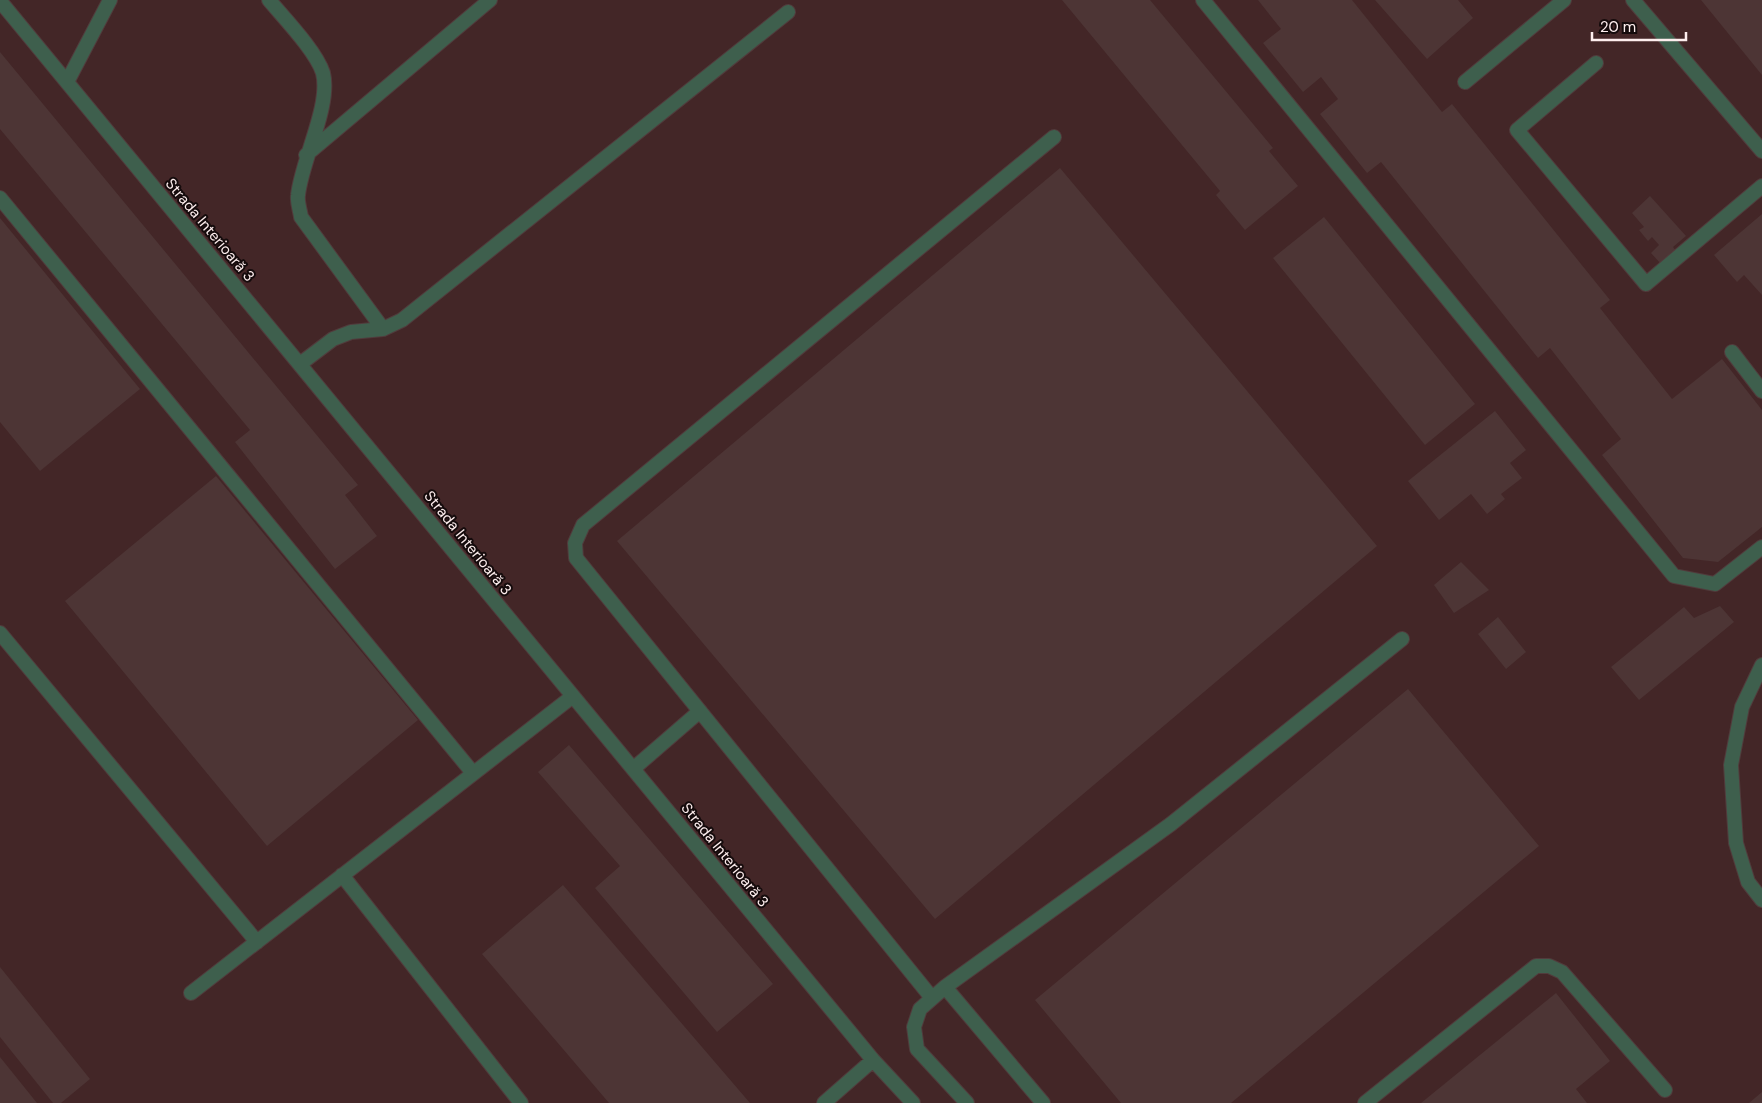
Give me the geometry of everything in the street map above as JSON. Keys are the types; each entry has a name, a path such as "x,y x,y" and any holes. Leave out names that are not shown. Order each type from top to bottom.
{"lane":[{"path":"67,82 110,0"},
{"path":"268,0 306,44 322,72 325,95 306,155 297,197 301,217 383,329"},
{"path":"306,155 490,0"},
{"path":"1203,0 1674,576 1715,584 1762,547"},
{"path":"1464,82 1564,0"},
{"path":"1634,0 1762,151"},
{"name":"Strada Interioară 3","path":"0,1 872,1060 913,1103"},
{"path":"300,364 333,339 351,332 383,329 402,320 788,12"},
{"path":"1596,63 1517,130 1646,284 1762,186"},
{"path":"932,998 576,558 575,543 582,526 1054,137"},
{"path":"0,198 473,773"},
{"path":"1732,352 1762,391"},
{"path":"0,633 256,942"},
{"path":"967,1103 917,1049 914,1027 920,1009 945,987 1171,824 1402,639"},
{"path":"1762,665 1742,707 1731,765 1736,843 1748,882 1762,900"},
{"path":"191,993 573,696"},
{"path":"633,769 700,711"},
{"path":"342,875 521,1103"},
{"path":"1365,1103 1536,966 1549,966 1562,972 1664,1090"},
{"path":"945,987 1043,1103"},
{"path":"824,1103 872,1060"}],"shaded area":[{"path":"0,0 1762,0 1762,1103 0,1103"}],"building":[{"path":"1062,0 1150,0 1273,148 1269,151 1298,186 1245,230 1216,195 1220,191"},
{"path":"1258,0 1352,0 1442,112 1452,104 1610,300 1600,308 1672,399 1722,359 1762,410 1762,527 1718,562 1683,558 1602,455 1621,439 1550,348 1538,358 1381,162 1367,173 1320,114 1338,99 1321,77 1303,92 1263,43 1281,29"},
{"path":"1375,0 1458,0 1473,18 1427,59"},
{"path":"1701,0 1762,0 1762,75"},
{"path":"0,52 358,485 345,495 377,536 335,569 235,442 250,430 0,129"},
{"path":"1060,168 1377,546 935,919 617,541"},
{"path":"1650,196 1686,236 1673,247 1676,251 1661,264 1651,253 1659,245 1652,237 1648,241 1639,230 1644,227 1632,213"},
{"path":"1762,214 1762,295 1744,275 1737,282 1714,255"},
{"path":"1324,217 1475,404 1425,445 1273,258"},
{"path":"0,218 140,389 40,471 0,422"},
{"path":"1495,411 1526,450 1510,463 1522,478 1501,494 1505,499 1487,514 1471,494 1439,520 1408,481"},
{"path":"216,476 418,720 267,846 65,601"},
{"path":"1461,562 1489,590 1454,613 1434,585"},
{"path":"1720,606 1734,622 1639,700 1611,667 1684,607 1694,618"},
{"path":"1498,617 1526,652 1506,669 1478,634"},
{"path":"1408,689 1539,846 1231,1103 1121,1103 1035,1000"},
{"path":"569,745 773,984 717,1032 595,888 620,866 538,772"},
{"path":"563,885 750,1103 609,1103 482,954"},
{"path":"0,967 90,1079 61,1103 53,1103 0,1037"},
{"path":"1556,993 1610,1061 1576,1089 1587,1103 1421,1103"},
{"path":"0,1057 37,1103 0,1103"},
{"path":"1762,1092 1762,1103 1749,1103"}]}
